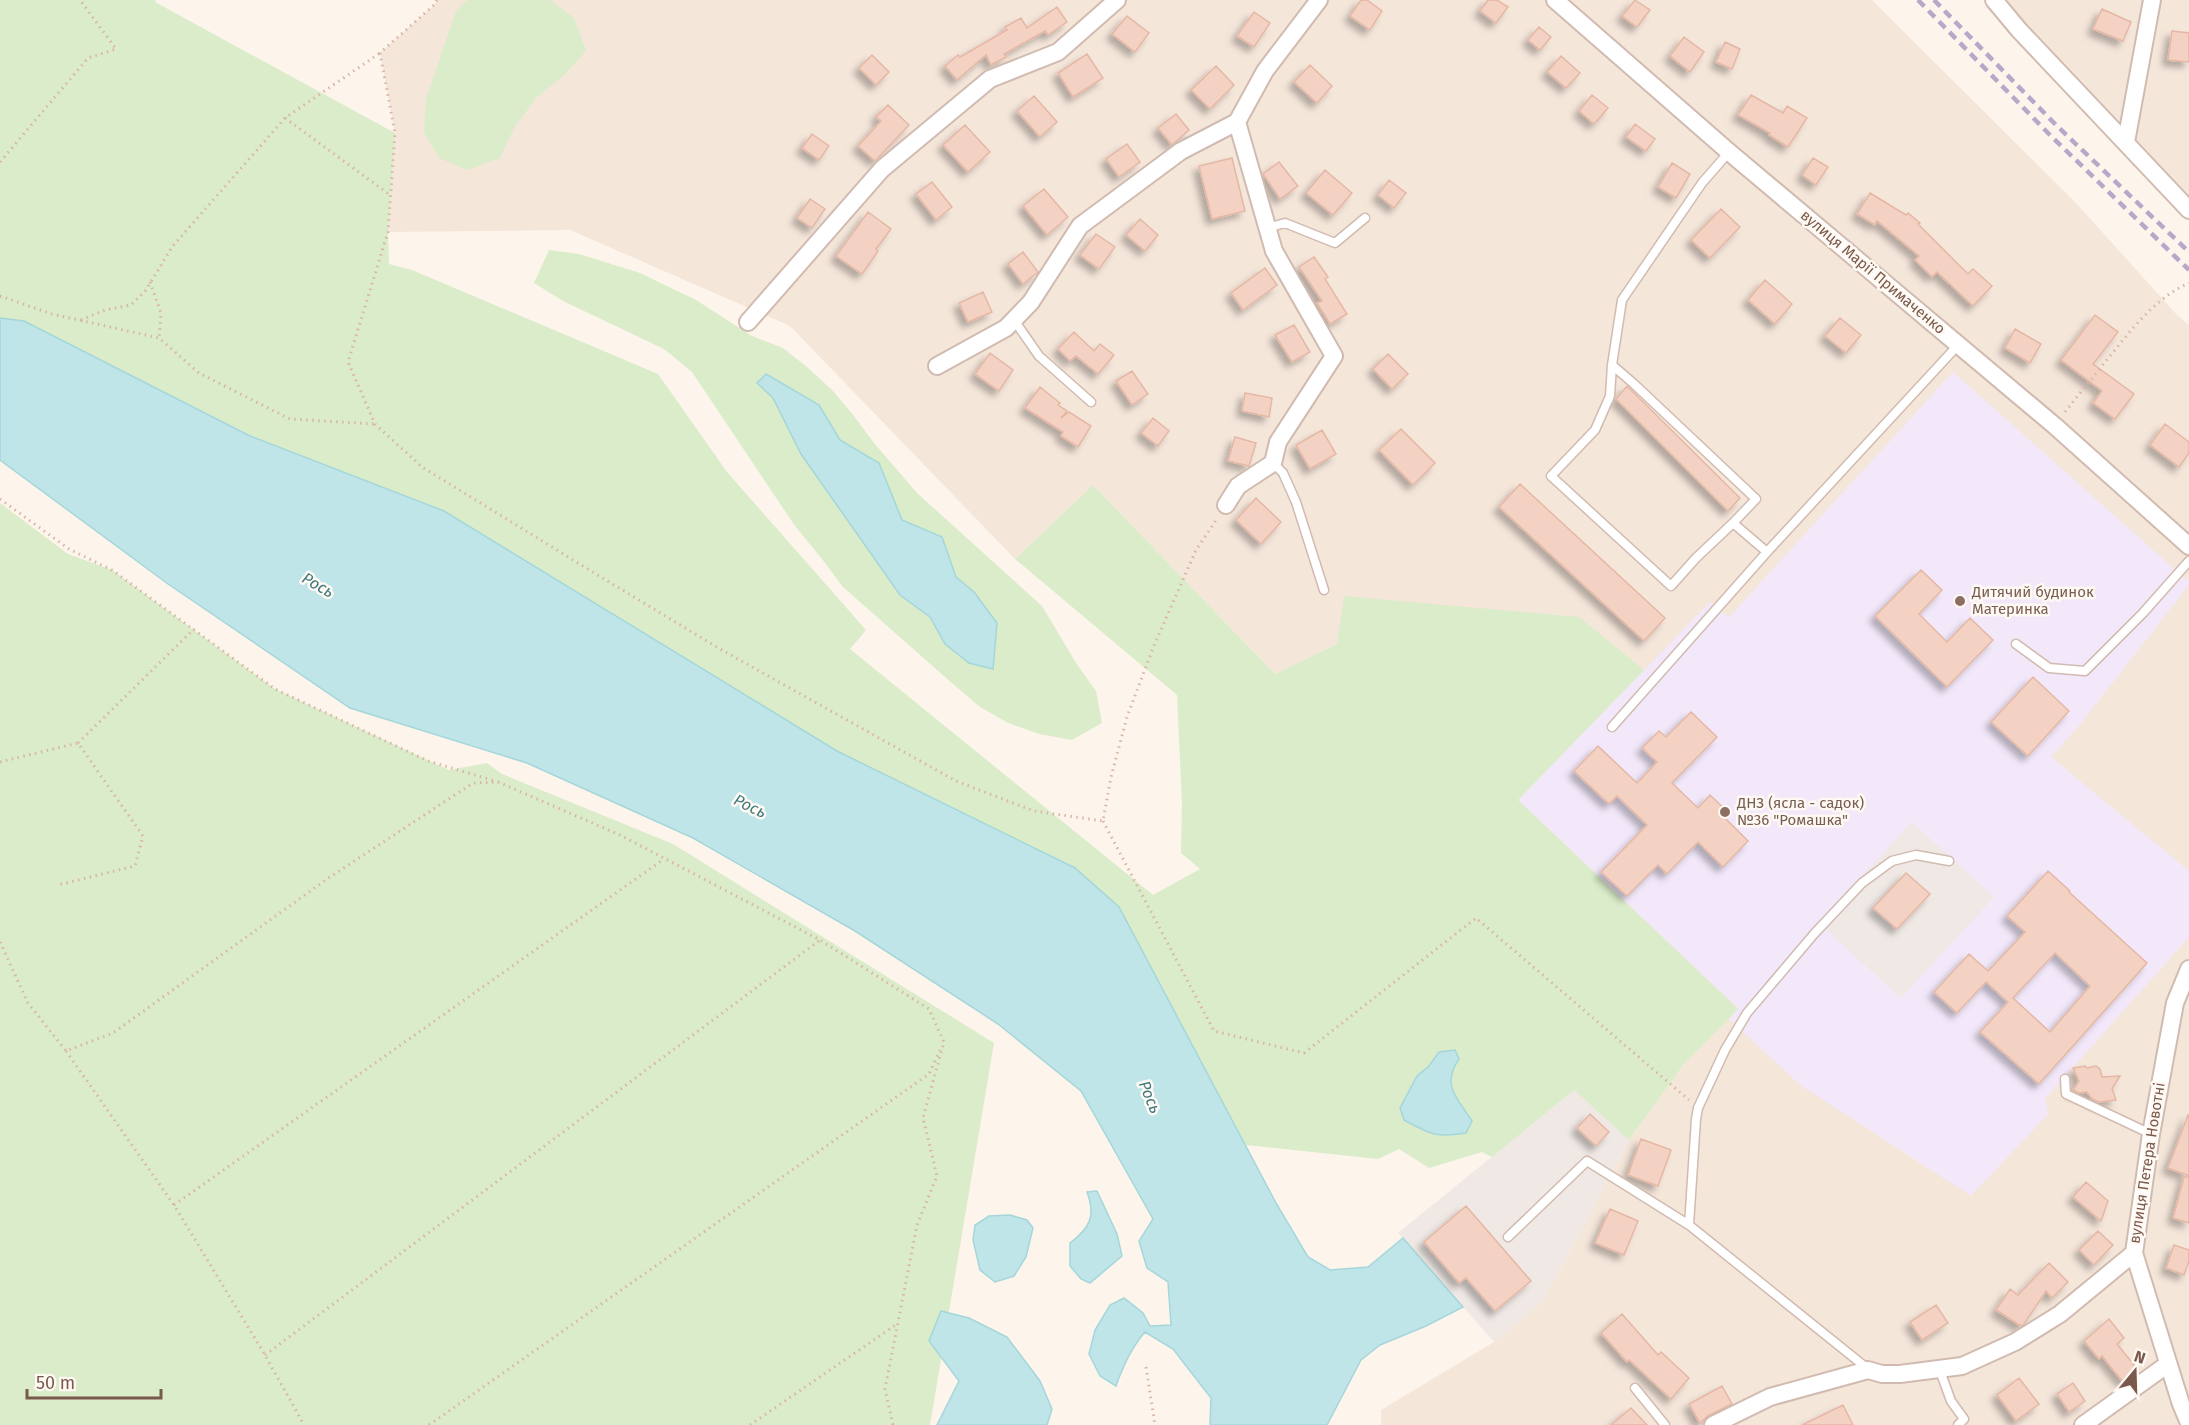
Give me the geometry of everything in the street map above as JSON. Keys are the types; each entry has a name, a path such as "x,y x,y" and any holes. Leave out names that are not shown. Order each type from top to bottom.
{"street":[{"path":"748,322 882,169 990,79 1058,52 1117,0"},
{"path":"937,366 1006,328 1031,302 1080,226 1181,151 1237,122 1265,71 1319,0"},
{"name":"вулиця Марії Примаченко","path":"1555,0 1729,152 2055,426 2189,546"},
{"path":"1994,0 2019,30 2189,210"},
{"path":"2126,142 2152,0"},
{"path":"1226,505 1238,486 1273,463 1278,442 1334,356 1274,251 1237,122"},
{"name":"вулиця Петера Новотні","path":"2189,969 2175,1003 2151,1134 2134,1253 2189,1424"},
{"path":"1713,1425 1770,1397 1868,1370 1882,1374 1900,1374 1962,1366 2015,1342 2060,1314 2134,1253"},
{"path":"2083,1425 2168,1364"}],"lane":[{"path":"1612,365 1634,382 1756,499 1671,586 1551,476 1595,429 1610,396 1612,365 1622,300 1702,183 1729,152"},
{"path":"1267,228 1285,223 1335,243 1365,218"},
{"path":"1014,320 1039,356 1091,402"},
{"path":"1612,727 1767,552 1959,344"},
{"path":"1273,463 1283,473 1296,502 1324,590"},
{"path":"1733,523 1767,552"},
{"path":"2016,644 2049,668 2085,671 2143,613 2189,561"},
{"path":"1689,1225 1698,1108 1725,1050 1747,1013 1814,934 1862,883 1892,861 1916,855 1949,861"},
{"path":"2064,1079 2066,1094 2151,1134"},
{"path":"1508,1237 1587,1161 1689,1225 1868,1370"},
{"path":"1939,1368 1951,1401 1964,1419 1958,1425"},
{"path":"1635,1388 1665,1425"}],"path":[{"path":"0,162 88,58 116,49 80,0"},
{"path":"81,320 105,310 131,305 146,290 172,247 285,118 380,53 437,0"},
{"path":"380,53 395,133 388,232 348,362 375,424 422,467 591,571 720,649 956,781 1034,811 1103,821"},
{"path":"285,118 390,195"},
{"path":"150,282 161,313 159,338"},
{"path":"2055,426 2132,329 2160,301 2189,283"},
{"path":"0,296 52,314 159,338 199,373 290,420 375,424"},
{"path":"0,499 69,549 112,570 275,689 428,760 498,782 620,835 820,940 929,1009 944,1042 924,1118 937,1176 917,1226 885,1389 893,1425"},
{"path":"1226,505 1196,550 1153,648 1127,717 1111,777 1103,821 1214,1031 1304,1053 1476,918 1698,1108"},
{"path":"0,762 78,743 194,629"},
{"path":"58,885 135,866 143,836 78,743"},
{"path":"66,1051 112,1033 327,879 473,783 498,782"},
{"path":"174,1205 664,859"},
{"path":"265,1354 820,940"},
{"path":"0,942 28,1003 66,1051 174,1205 265,1354 304,1425"},
{"path":"429,1425 929,1074 944,1042"},
{"path":"750,1425 898,1323"},
{"path":"1146,1367 1155,1425"}],"shaded area":[{"path":"437,0 1872,0 2076,203 2178,316 2189,325 2189,1425 1381,1425 1381,1410 1494,1342 1543,1301 1629,1140 1684,1064 1337,644 1275,674 1093,485 1015,559 790,326 570,230 388,232 395,133 380,53"},
{"path":"2001,0 2189,0 2189,213"},
{"path":"1953,372 2189,582 2189,585 2078,727 2051,757 2189,871 2189,937 2045,1099 2048,1114 1971,1196 1800,1085 1729,1019 1738,1008 1518,800 1710,602 1729,617","holes":["1912,822 1994,897 1901,998 1819,923"]},
{"path":"1913,821 1995,897 1901,998 1819,923"},
{"path":"1574,1090 1629,1140 1543,1301 1494,1342 1398,1233"}],"green space":[{"path":"0,0 156,0 155,2 395,133 388,232 389,264 412,270 658,374 727,472 866,630 850,649 1153,895 1200,869 1181,853 1182,804 1177,695 1015,559 1093,485 1275,674 1337,644 1344,596 1579,617 1644,670 1518,800 1738,1009 1684,1064 1629,1140 1574,1090 1492,1157 1482,1152 1429,1168 1399,1149 1378,1159 1246,1145 1119,907 1075,868 837,751 651,638 24,321 0,318"},
{"path":"467,0 550,0 574,18 586,51 564,75 536,98 514,128 500,158 468,170 439,158 424,132 426,99 456,11"},
{"path":"549,250 579,254 640,273 696,300 752,336 783,348 807,367 832,390 917,493 1042,606 1076,663 1096,691 1102,723 1072,740 1039,734 1008,723 980,707 953,684 843,587 795,526 692,372 664,349 563,301 534,283"},
{"path":"0,503 68,554 112,570 275,689 449,770 487,763 502,774 673,844 994,1043 930,1425 0,1425"}],"water":[{"name":"Рось","path":"0,318 24,321 250,436 444,511 837,751 1075,868 1119,907 1276,1203 1308,1257 1330,1270 1368,1267 1403,1238 1463,1307 1426,1326 1380,1345 1361,1360 1327,1425 1210,1425 1211,1398 1173,1349 1145,1332 1128,1358 1116,1386 1100,1376 1089,1354 1095,1330 1110,1305 1124,1298 1143,1313 1150,1326 1171,1325 1168,1282 1147,1268 1139,1241 1153,1219 1081,1091 998,1024 855,931 693,838 527,763 350,708 168,584 0,460"},
{"path":"766,374 819,405 840,440 879,463 902,520 942,537 956,577 974,592 997,623 993,669 969,663 945,644 930,617 900,595 801,454 773,398 757,383"},
{"path":"1455,1050 1459,1059 1451,1076 1451,1084 1472,1121 1466,1133 1433,1134 1404,1120 1400,1108 1417,1076 1429,1066 1439,1052"},
{"path":"1097,1191 1117,1234 1122,1256 1090,1283 1081,1279 1070,1266 1070,1243 1087,1227 1091,1215 1087,1192"},
{"path":"1010,1215 1027,1220 1033,1228 1026,1257 1014,1276 995,1282 980,1270 973,1240 975,1225 989,1216"},
{"path":"941,1311 969,1318 1007,1337 1040,1381 1052,1409 1047,1425 937,1425 959,1381 929,1341"}],"building":[{"path":"1361,0 1367,0 1382,11 1370,30 1350,16"},
{"path":"1488,0 1497,0 1508,7 1496,23 1480,11"},
{"path":"1635,0 1650,10 1637,27 1622,16"},
{"path":"1057,7 1067,22 1048,35 1045,31 1004,54 1006,57 991,65 986,55 957,80 945,66 958,55 960,57 1007,30 1005,27 1021,18 1027,28"},
{"path":"2102,9 2131,22 2123,41 2093,29"},
{"path":"1254,12 1270,23 1254,47 1237,36"},
{"path":"1127,16 1149,33 1135,52 1112,34"},
{"path":"1539,27 1551,37 1540,50 1528,40"},
{"path":"2172,31 2189,33 2189,62 2168,60"},
{"path":"1684,37 1704,52 1690,72 1670,56"},
{"path":"1725,42 1740,49 1732,69 1716,62"},
{"path":"1087,54 1103,78 1073,97 1058,73"},
{"path":"872,55 889,72 876,85 859,68"},
{"path":"1561,56 1580,73 1566,88 1547,72"},
{"path":"1310,65 1332,86 1317,103 1294,82"},
{"path":"1216,66 1234,85 1210,109 1191,90"},
{"path":"1592,95 1608,108 1594,124 1579,111"},
{"path":"1751,95 1783,113 1787,106 1807,118 1788,147 1769,135 1770,133 1738,115"},
{"path":"1034,96 1057,122 1040,137 1017,111"},
{"path":"888,105 909,125 875,161 858,146 881,121 876,117"},
{"path":"1176,114 1189,130 1172,145 1158,128"},
{"path":"1635,124 1655,139 1646,151 1626,137"},
{"path":"965,125 990,152 968,172 943,145"},
{"path":"812,134 829,146 819,160 802,148"},
{"path":"1127,144 1140,162 1119,177 1106,159"},
{"path":"1232,158 1245,211 1212,219 1199,166"},
{"path":"1813,158 1828,167 1816,185 1802,175"},
{"path":"1279,162 1298,186 1280,199 1263,174"},
{"path":"1672,163 1690,174 1676,198 1658,187"},
{"path":"1325,170 1352,193 1333,215 1306,193"},
{"path":"1389,180 1406,193 1394,208 1378,195"},
{"path":"932,182 952,207 936,220 916,194"},
{"path":"1044,189 1068,217 1047,235 1023,206"},
{"path":"1870,193 1906,215 1908,213 1968,274 1973,269 1992,286 1973,306 1937,272 1932,277 1915,260 1919,256 1877,221 1875,225 1857,214"},
{"path":"810,199 825,209 812,228 797,218"},
{"path":"1721,209 1740,227 1710,258 1691,240"},
{"path":"868,212 891,229 862,274 836,256"},
{"path":"1140,219 1158,235 1145,251 1126,235"},
{"path":"1096,234 1115,247 1099,269 1080,255"},
{"path":"1023,252 1038,272 1023,284 1008,264"},
{"path":"1314,257 1328,277 1325,279 1347,314 1330,324 1317,303 1322,301 1299,267"},
{"path":"1265,268 1277,285 1243,310 1231,293"},
{"path":"1765,280 1792,304 1775,324 1748,300"},
{"path":"983,292 992,312 968,322 959,303"},
{"path":"2095,315 2118,332 2093,364 2134,394 2115,419 2093,403 2102,391 2061,360"},
{"path":"1840,318 1861,335 1846,353 1825,336"},
{"path":"1294,325 1310,352 1292,362 1275,335"},
{"path":"2015,329 2041,344 2030,363 2005,348"},
{"path":"1074,332 1094,351 1100,344 1114,355 1098,374 1076,356 1070,361 1058,349"},
{"path":"990,353 1013,370 999,391 975,374"},
{"path":"1388,354 1408,374 1392,389 1373,369"},
{"path":"1132,371 1148,394 1132,405 1116,381"},
{"path":"1627,386 1740,498 1728,511 1616,399"},
{"path":"1040,387 1067,411 1061,418 1069,412 1091,426 1078,447 1061,436 1063,432 1025,408"},
{"path":"1245,393 1272,398 1269,417 1242,411"},
{"path":"1153,418 1169,431 1158,446 1141,433"},
{"path":"2165,424 2189,442 2189,453 2179,467 2150,445"},
{"path":"1401,429 1435,463 1413,485 1379,450"},
{"path":"1322,430 1336,454 1310,469 1296,445"},
{"path":"1235,437 1256,443 1249,466 1228,461"},
{"path":"1520,484 1665,618 1644,641 1499,507"},
{"path":"1256,498 1281,522 1261,544 1236,520"},
{"path":"1921,570 1942,590 1919,614 1947,642 1970,618 1993,640 1947,687 1875,616"},
{"path":"2033,677 2069,711 2028,756 1991,722"},
{"path":"1691,712 1717,737 1672,783 1698,808 1710,795 1728,812 1724,817 1748,841 1723,867 1698,842 1667,874 1658,865 1627,896 1601,872 1647,825 1617,796 1609,804 1574,771 1598,746 1637,783 1657,762 1642,748 1659,731 1666,737"},
{"path":"2048,871 2147,963 2039,1084 1980,1032 2008,1002 1986,982 1957,1013 1934,992 1969,954 1988,971 2025,932 2007,916","holes":["2055,953 2090,986 2050,1032 2013,998"]},
{"path":"1906,873 1930,894 1897,929 1873,908"},
{"path":"2085,1066 2087,1068 2096,1066 2100,1069 2102,1077 2120,1076 2112,1088 2116,1100 2099,1102 2092,1099 2087,1092 2079,1093 2073,1090 2079,1081 2073,1068"},
{"path":"1590,1114 1609,1132 1596,1146 1577,1128"},
{"path":"2189,1115 2189,1176 2168,1168"},
{"path":"1641,1139 1671,1150 1658,1186 1628,1175"},
{"path":"2184,1177 2189,1177 2189,1223 2173,1218"},
{"path":"2086,1182 2108,1201 2101,1221 2073,1197"},
{"path":"1466,1206 1531,1281 1495,1311 1466,1278 1459,1283 1424,1242"},
{"path":"1610,1209 1638,1221 1624,1255 1595,1243"},
{"path":"2098,1231 2113,1245 2094,1265 2079,1250"},
{"path":"2174,1245 2189,1250 2189,1261 2184,1275 2166,1268"},
{"path":"2049,1263 2068,1282 2052,1298 2046,1291 2024,1324 2021,1326 1996,1310 2010,1289 2018,1295"},
{"path":"1936,1305 1948,1323 1922,1340 1910,1322"},
{"path":"1622,1314 1658,1355 1661,1352 1689,1378 1671,1399 1629,1360 1627,1362 1601,1333"},
{"path":"2109,1319 2124,1338 2117,1344 2138,1370 2123,1382 2102,1356 2099,1359 2084,1341"},
{"path":"2019,1378 2039,1404 2016,1421 1997,1395"},
{"path":"2073,1383 2085,1401 2069,1412 2057,1394"},
{"path":"1722,1386 1732,1404 1708,1416 1700,1423 1689,1404"},
{"path":"1843,1405 1853,1425 1802,1425"},
{"path":"1631,1408 1647,1425 1611,1425"}],"railway":[{"path":"1918,0 2049,134 2189,270"},
{"path":"1934,0 2056,125 2189,252"}],"place":[{"name":"Дитячий будинок Материнка","path":"1960,601"},
{"name":"ДНЗ (ясла - садок) №36 \"Ромашка\"","path":"1725,812"}]}
